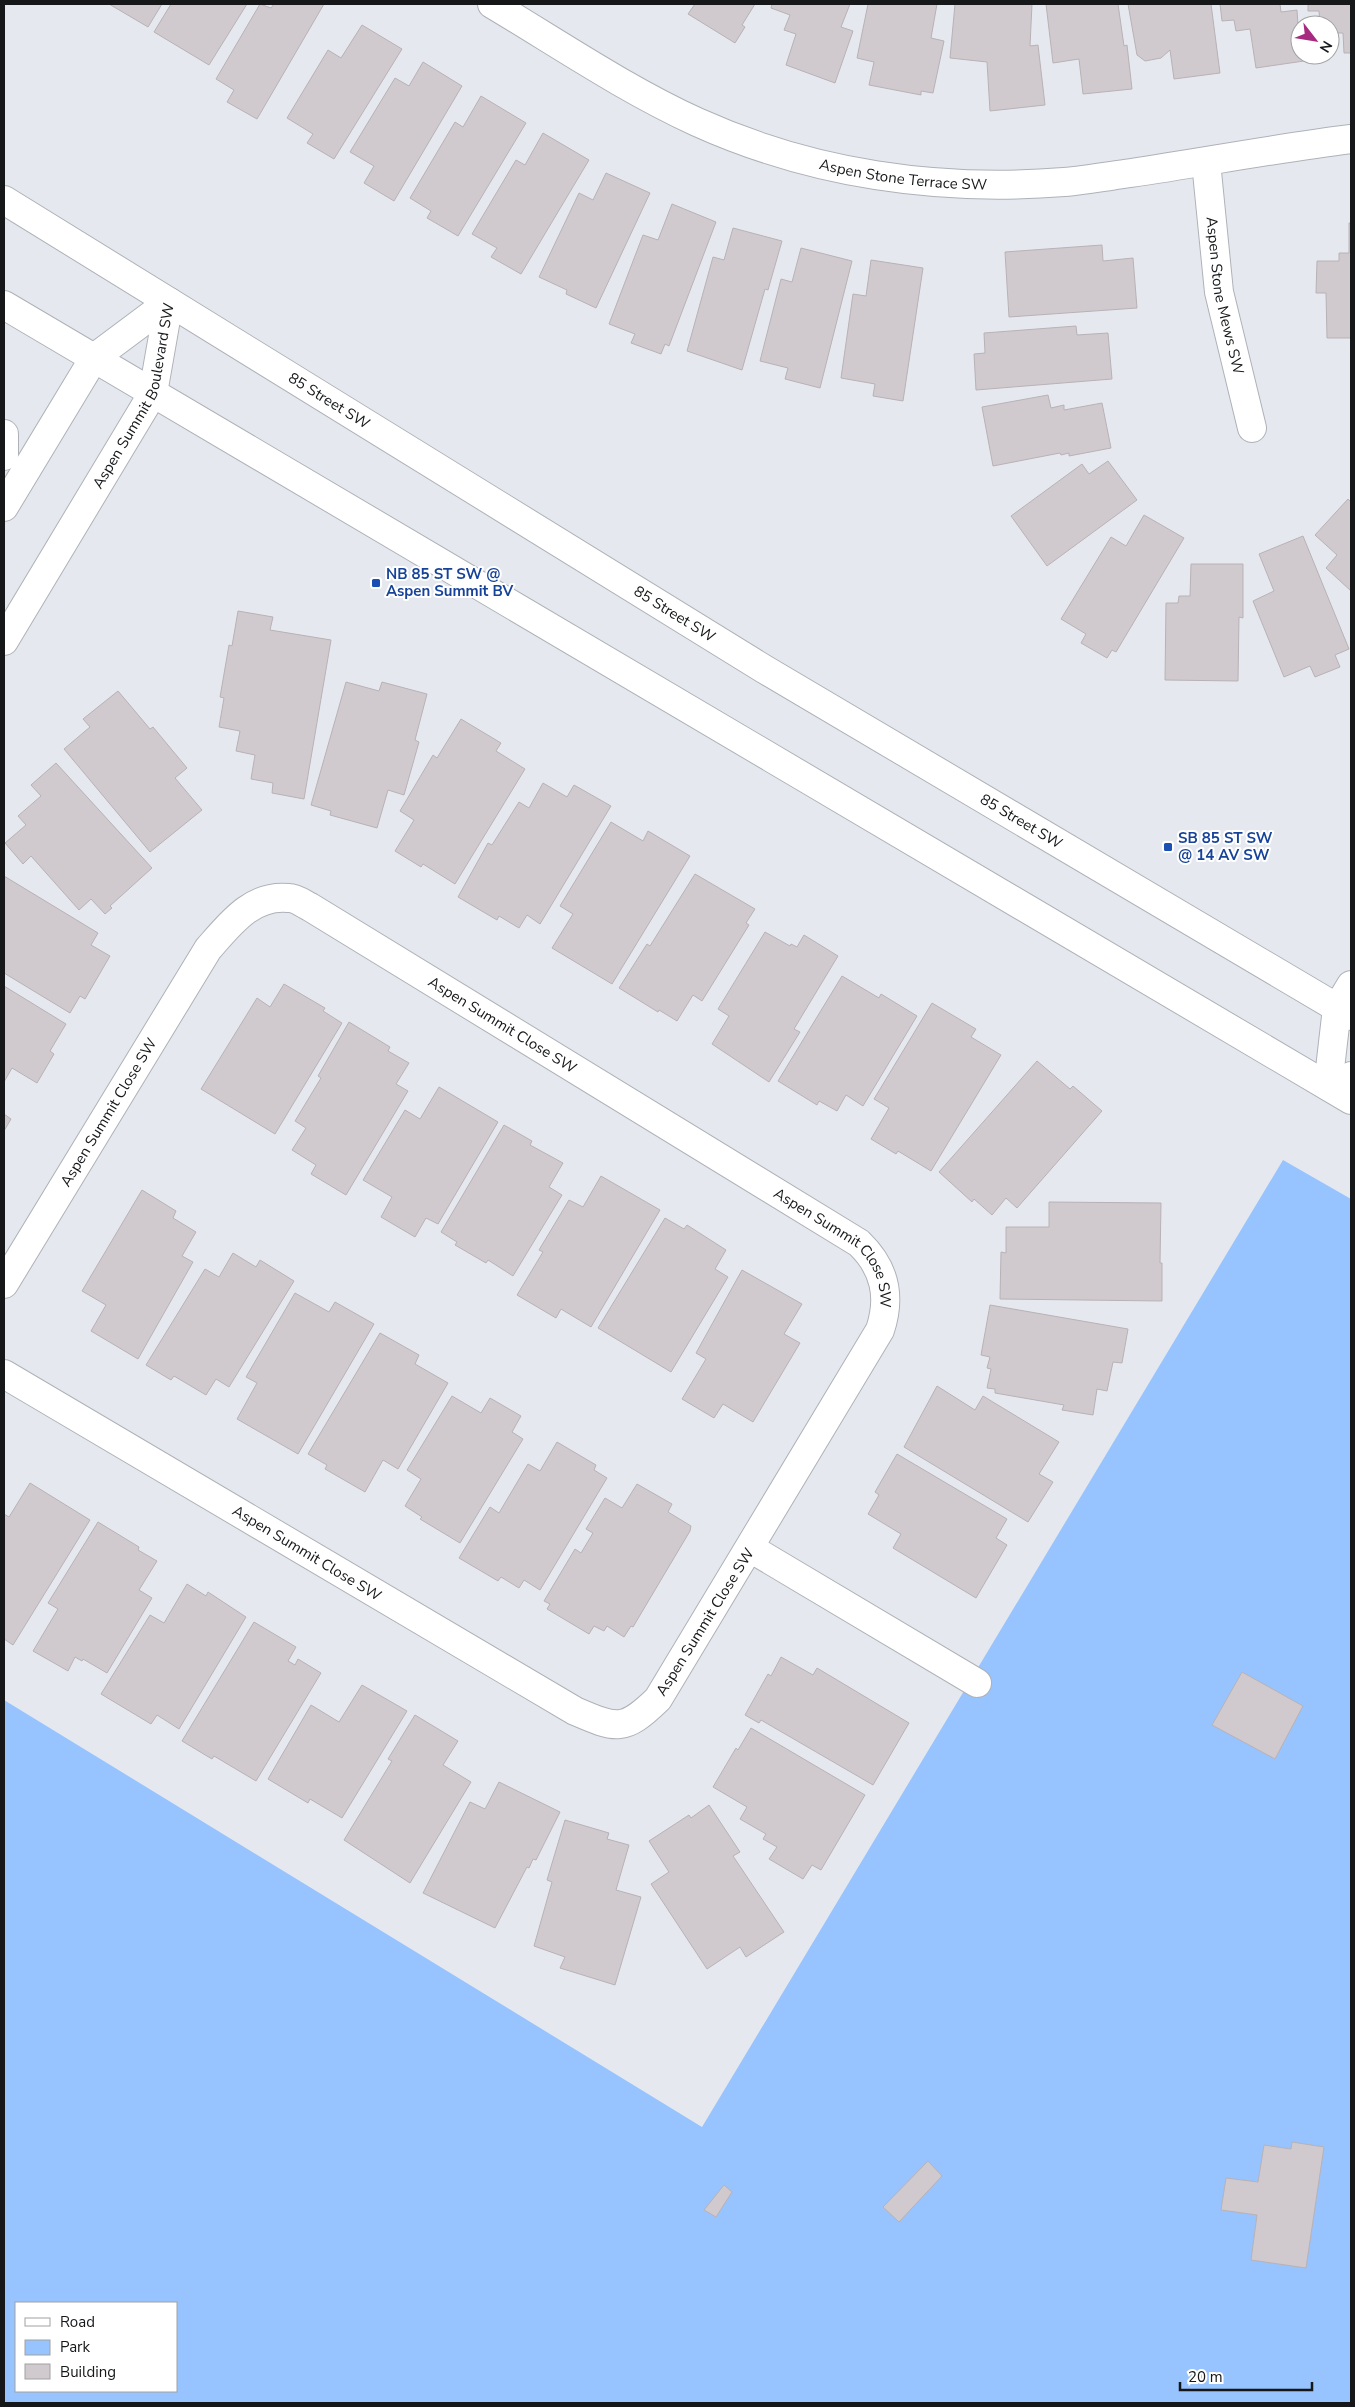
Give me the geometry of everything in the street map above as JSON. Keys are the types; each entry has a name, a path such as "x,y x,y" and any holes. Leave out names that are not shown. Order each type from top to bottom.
{"street":[{"name":"Aspen Stone Terrace SW","path":"492,4 638,91 696,121 756,146 812,163 879,176 927,182 985,185 1065,182 1351,139"},
{"name":"Aspen Stone Mews SW","path":"1206,162 1219,292 1252,428"},
{"name":"85 Street SW","path":"4,200 772,674 1347,1003"},
{"name":"Aspen Summit Boulevard SW","path":"4,508 94,358 169,302"},
{"name":"Aspen Summit Boulevard SW","path":"4,641 153,393 169,302"},
{"path":"4,305 1340,1081 1351,1100"},
{"path":"4,434 4,456"},
{"name":"Aspen Summit Close SW","path":"4,1284 208,949 237,915 263,900 290,898 310,907 859,1243 870,1253 878,1266 886,1297 885,1314 880,1330 658,1699 638,1718 620,1725 602,1723 575,1711 4,1374"},
{"path":"1340,1081 1347,1003"},
{"path":"750,1548 977,1683"}],"green space":[{"path":"1283,1160 1351,1199 1351,2403 4,2403 4,1700 702,2127"}],"building":[{"path":"109,4 162,4 148,27"},
{"path":"171,4 247,4 209,65 154,32"},
{"path":"260,4 271,8 274,4 324,4 257,119 227,102 234,90 216,79"},
{"path":"695,4 755,4 742,25 745,27 735,43 688,14"},
{"path":"772,4 850,4 841,27 853,31 835,83 786,65 796,34 784,30 790,15 771,8"},
{"path":"868,4 937,4 931,38 944,41 933,93 921,91 921,95 869,85 874,62 857,58"},
{"path":"955,4 1032,4 1030,46 1038,45 1045,105 990,111 987,62 950,58"},
{"path":"1046,4 1118,4 1124,46 1127,45 1132,89 1083,94 1079,59 1053,63"},
{"path":"1128,4 1211,4 1220,73 1174,79 1170,50 1161,58 1145,61 1137,55"},
{"path":"1220,4 1280,4 1281,12 1297,10 1297,15 1290,15 1290,63 1256,68 1250,29 1236,31 1234,20 1222,21"},
{"path":"1308,4 1351,4 1351,53 1344,53 1343,33 1340,33 1340,15 1319,15 1319,11 1308,11"},
{"path":"362,25 402,49 334,159 307,143 313,134 287,118 328,50 341,58"},
{"path":"423,62 462,86 394,201 364,183 374,166 350,152 395,78 409,86"},
{"path":"481,96 526,123 458,236 427,218 431,211 410,198 455,122 463,127"},
{"path":"543,133 589,160 521,274 491,257 497,248 472,234 516,160 525,165"},
{"path":"606,173 650,193 596,308 566,294 567,290 539,277 579,193 593,200"},
{"path":"672,204 716,222 669,346 665,344 661,354 631,343 635,334 609,324 643,235 658,240"},
{"path":"1349,223 1351,223 1351,338 1327,338 1326,293 1316,293 1317,261 1339,261 1339,253 1349,253"},
{"path":"733,228 782,241 768,290 765,289 742,370 687,351 713,257 724,260"},
{"path":"1102,245 1103,261 1133,258 1137,308 1009,317 1005,252"},
{"path":"801,248 852,261 820,388 785,379 788,368 760,361 781,279 792,282"},
{"path":"871,260 923,268 903,401 873,396 875,384 841,378 853,294 866,296"},
{"path":"1076,326 1077,335 1108,333 1112,379 976,390 974,354 985,353 984,333"},
{"path":"1048,395 1051,408 1064,405 1064,410 1102,403 1111,448 1069,456 1069,453 1061,455 1060,453 993,466 982,407"},
{"path":"1108,461 1137,500 1047,566 1011,516 1082,464 1089,474"},
{"path":"1348,499 1351,502 1351,591 1326,568 1337,555 1315,535"},
{"path":"1144,515 1184,538 1116,652 1112,650 1107,658 1081,643 1086,634 1061,619 1111,537 1126,546"},
{"path":"1303,536 1349,649 1335,655 1340,667 1315,677 1310,666 1284,677 1253,601 1274,591 1259,554"},
{"path":"1191,564 1243,564 1243,618 1239,617 1238,681 1165,680 1166,603 1178,603 1179,596 1190,596"},
{"path":"238,611 273,617 270,630 331,640 304,799 272,793 273,783 251,779 255,755 236,751 240,731 219,727 224,698 220,697 229,645 232,646"},
{"path":"346,682 379,691 382,682 427,694 415,740 419,742 404,795 388,790 377,828 330,815 331,811 311,805"},
{"path":"118,691 150,729 153,727 187,768 175,778 202,810 150,852 64,749 90,727 83,719"},
{"path":"461,719 501,743 496,751 525,769 455,884 423,864 421,867 395,851 414,820 400,811 433,755 437,758"},
{"path":"56,763 152,868 110,906 112,908 105,914 91,899 79,910 31,856 23,864 5,843 26,825 18,816 41,796 31,785"},
{"path":"543,783 567,797 574,785 611,806 540,924 527,915 519,928 499,916 497,920 458,897 488,843 492,845 519,802 529,808"},
{"path":"611,822 643,841 648,831 690,856 612,984 552,948 573,914 560,906"},
{"path":"695,874 755,909 746,923 749,925 702,1001 693,995 677,1021 659,1010 658,1012 619,988 647,944 650,946"},
{"path":"4,876 98,933 91,945 110,956 85,999 80,996 70,1013 4,973"},
{"path":"765,932 790,946 791,944 797,947 804,935 838,956 794,1029 800,1032 769,1082 712,1044 729,1016 718,1009"},
{"path":"842,976 879,998 881,994 917,1016 863,1106 846,1095 837,1111 819,1101 817,1105 778,1081"},
{"path":"284,984 325,1008 323,1011 342,1023 275,1134 201,1089 257,998 270,1007"},
{"path":"4,986 66,1024 50,1051 54,1054 37,1083 12,1068 4,1082"},
{"path":"932,1003 976,1029 971,1037 1001,1055 931,1171 898,1151 896,1154 871,1139 889,1108 874,1099"},
{"path":"349,1022 390,1047 388,1051 409,1063 396,1084 408,1091 346,1195 311,1174 316,1165 292,1150 306,1128 295,1121 321,1078 318,1076"},
{"path":"1037,1061 1070,1089 1073,1086 1102,1111 1017,1208 1006,1198 992,1215 974,1199 972,1202 939,1172"},
{"path":"439,1087 498,1122 438,1224 426,1218 415,1237 381,1217 392,1197 363,1180 405,1110 420,1119"},
{"path":"4,1114 11,1119 4,1131"},
{"path":"504,1125 532,1141 530,1145 563,1163 549,1187 562,1195 513,1276 488,1260 486,1263 455,1245 457,1242 441,1232"},
{"path":"601,1176 660,1210 591,1327 561,1309 556,1318 517,1295 543,1252 539,1250 569,1200 583,1207"},
{"path":"142,1190 176,1211 173,1218 196,1232 182,1256 193,1262 138,1359 91,1331 106,1305 82,1291"},
{"path":"1049,1202 1161,1203 1160,1263 1162,1263 1162,1301 1000,1299 1001,1252 1006,1253 1006,1227 1049,1227"},
{"path":"665,1218 684,1229 687,1225 726,1250 715,1269 728,1277 671,1372 598,1328"},
{"path":"233,1253 256,1267 260,1260 294,1281 229,1387 216,1379 206,1395 174,1376 171,1380 146,1365 205,1269 219,1277"},
{"path":"742,1270 802,1304 784,1334 800,1343 753,1422 723,1404 714,1418 682,1399 706,1359 696,1353"},
{"path":"295,1293 329,1312 335,1302 374,1324 298,1454 237,1419 257,1383 246,1377"},
{"path":"990,1305 1128,1329 1122,1363 1113,1362 1107,1391 1097,1389 1093,1415 1062,1410 1064,1405 995,1393 995,1389 987,1388 991,1369 987,1368 990,1357 981,1355"},
{"path":"380,1333 419,1355 415,1364 448,1383 398,1469 383,1460 365,1492 325,1469 327,1465 308,1454"},
{"path":"937,1386 975,1410 983,1396 1059,1442 1039,1474 1053,1482 1028,1522 904,1447"},
{"path":"452,1396 481,1413 490,1398 521,1416 512,1432 523,1439 460,1543 420,1519 422,1517 405,1506 421,1479 407,1470"},
{"path":"557,1442 596,1465 594,1470 607,1478 540,1590 524,1580 519,1588 501,1577 498,1581 459,1558 490,1507 499,1513 528,1464 540,1471"},
{"path":"897,1454 1007,1519 996,1538 1007,1545 976,1598 893,1548 901,1534 868,1514 879,1495 875,1492"},
{"path":"30,1483 90,1520 13,1645 4,1639 4,1514 9,1517"},
{"path":"637,1484 672,1504 668,1512 691,1526 690,1531 633,1627 631,1626 624,1637 607,1626 604,1631 594,1626 589,1634 547,1609 550,1604 544,1601 575,1549 581,1553 593,1533 586,1529 605,1498 622,1508"},
{"path":"98,1522 139,1547 138,1550 157,1561 139,1590 152,1598 107,1673 83,1659 82,1661 75,1657 68,1671 33,1651 58,1609 48,1603"},
{"path":"187,1584 206,1596 208,1592 246,1617 179,1729 157,1715 151,1724 101,1694 150,1615 164,1623"},
{"path":"254,1622 296,1647 288,1661 295,1665 298,1659 321,1673 256,1781 214,1756 212,1759 182,1741"},
{"path":"781,1657 813,1675 817,1668 909,1723 873,1785 761,1720 759,1723 745,1715 768,1674 771,1676"},
{"path":"1242,1672 1303,1706 1275,1759 1212,1725"},
{"path":"362,1685 407,1711 342,1818 310,1799 308,1803 268,1779 311,1705 339,1722"},
{"path":"415,1715 458,1741 443,1765 471,1782 410,1883 344,1840 392,1761 388,1759"},
{"path":"751,1728 865,1795 821,1870 812,1865 803,1879 769,1859 777,1847 763,1839 766,1834 740,1819 747,1807 713,1787 736,1748 738,1750"},
{"path":"499,1782 560,1812 536,1860 533,1859 529,1868 527,1867 495,1928 423,1893 470,1802 485,1809"},
{"path":"709,1805 740,1852 733,1856 784,1932 746,1957 740,1947 707,1969 651,1884 669,1872 649,1841 689,1815 691,1818"},
{"path":"565,1820 609,1833 607,1839 629,1845 616,1890 641,1897 615,1985 560,1968 565,1957 534,1946 552,1882 547,1880"},
{"path":"1292,2142 1324,2147 1306,2268 1251,2260 1257,2215 1221,2210 1226,2178 1258,2182 1264,2145 1291,2149"},
{"path":"928,2161 942,2176 899,2222 883,2207"},
{"path":"724,2185 732,2192 716,2217 704,2210"}],"place":[{"name":"NB 85 ST SW @ Aspen Summit BV","path":"376,583"},
{"name":"SB 85 ST SW @ 14 AV SW","path":"1168,847"}]}
